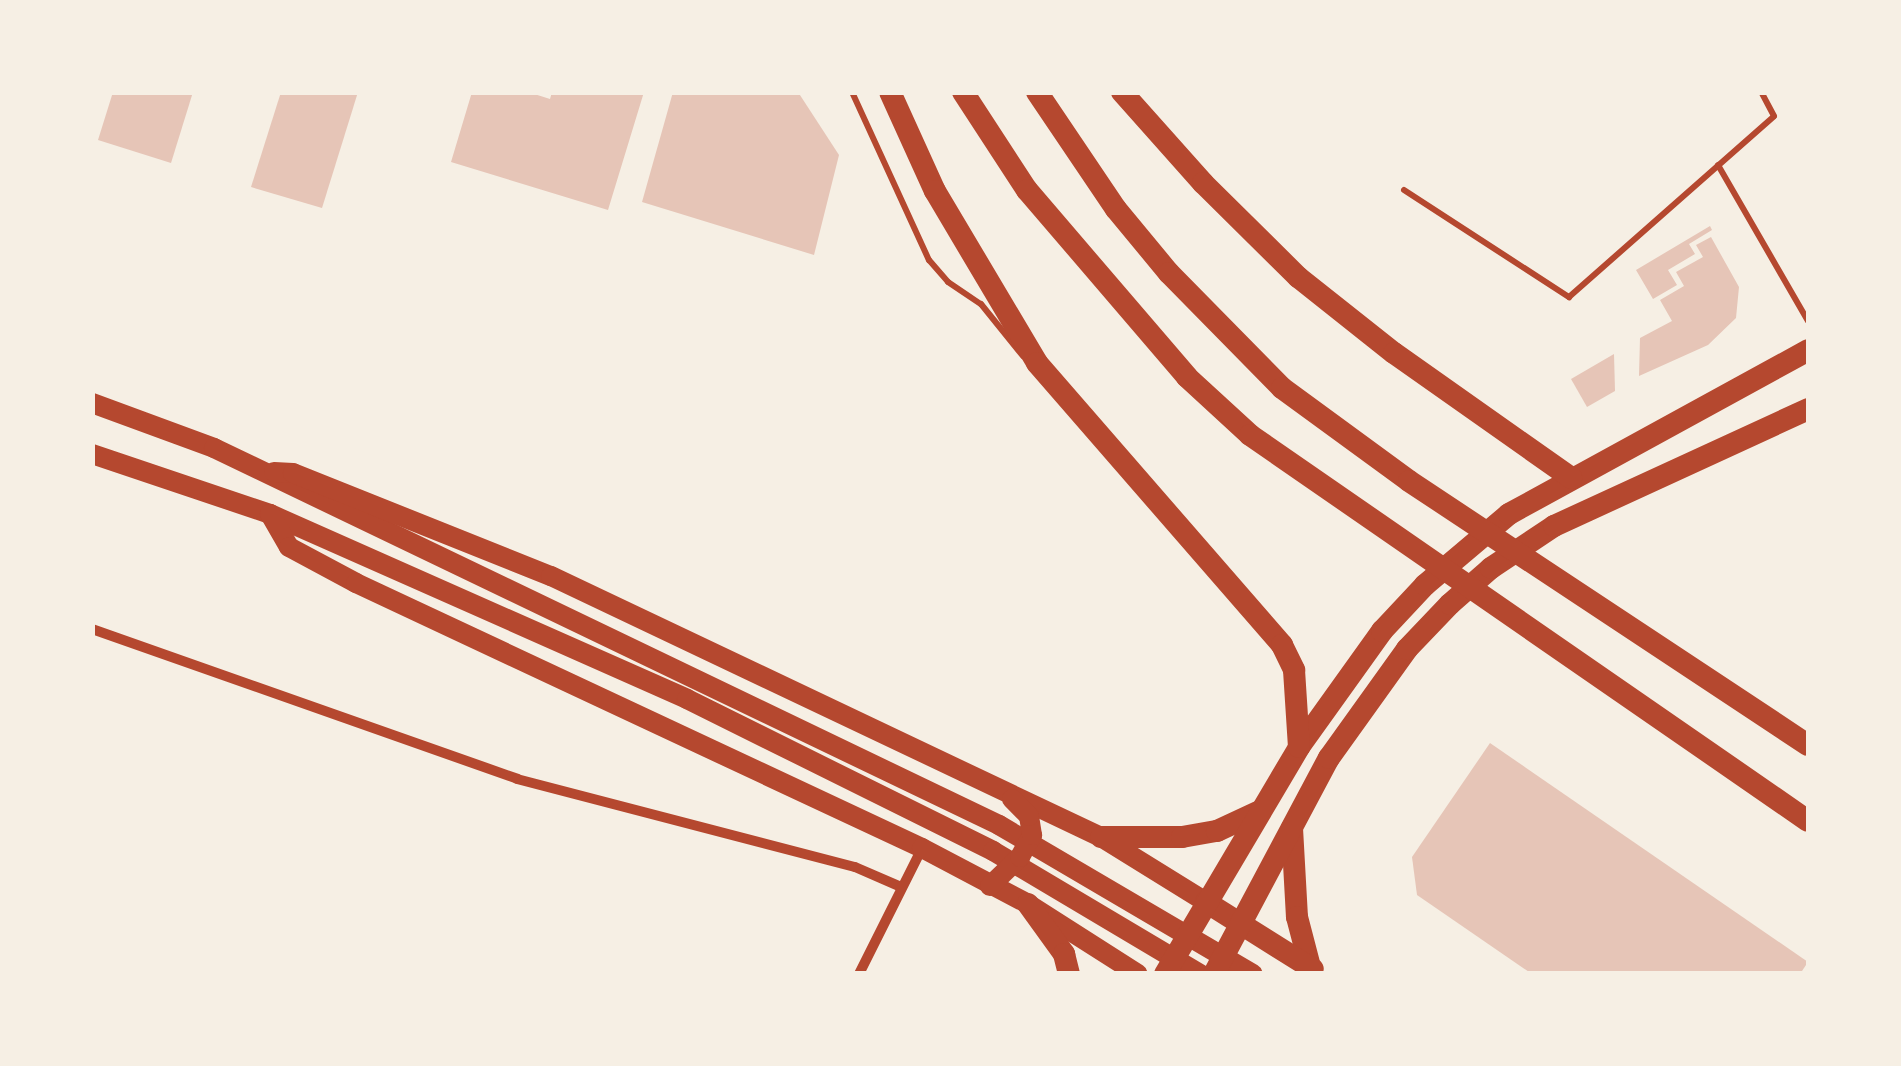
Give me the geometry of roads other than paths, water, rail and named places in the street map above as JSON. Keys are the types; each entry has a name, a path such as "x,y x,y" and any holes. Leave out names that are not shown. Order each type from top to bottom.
{"highway":[{"path":"890,92 935,191 1038,363 1282,644 1294,670 1300,747"},
{"path":"963,92 1027,190 1188,377 1250,435 1808,821"},
{"path":"1037,92 1116,209 1169,274 1282,388 1409,481 1808,744"},
{"path":"1122,92 1203,182 1298,276 1394,353 1571,478"},
{"path":"1166,974 1300,747 1382,631 1424,585 1510,514 1808,350"},
{"path":"1214,974 1329,758 1407,649 1491,568 1554,526 1808,409"},
{"path":"1102,837 1182,838 1218,831 1260,811"},
{"path":"1292,827 1297,917 1315,970"},
{"path":"1206,902 1315,970"},
{"path":"1028,904 1064,954 1069,974"}],"main road":[{"path":"92,403 214,448 692,675 999,826 1245,969"},
{"path":"92,454 270,514 687,700 993,852 1200,974"},
{"path":"262,474 293,473 550,576 1102,837 1206,902"},
{"path":"270,514 279,536 289,547 356,583 922,848 1028,904 1138,974"},
{"path":"990,886 1020,857 1032,836 1029,816 1003,791"}],"street":[{"path":"92,628 517,779 856,868 902,887"},
{"path":"858,974 922,848"}],"lane":[{"path":"852,92 929,260 948,282 981,304 1019,354 1038,363"},
{"path":"1404,190 1569,297 1774,116 1761,92"},
{"path":"1718,165 1808,321"}]}
